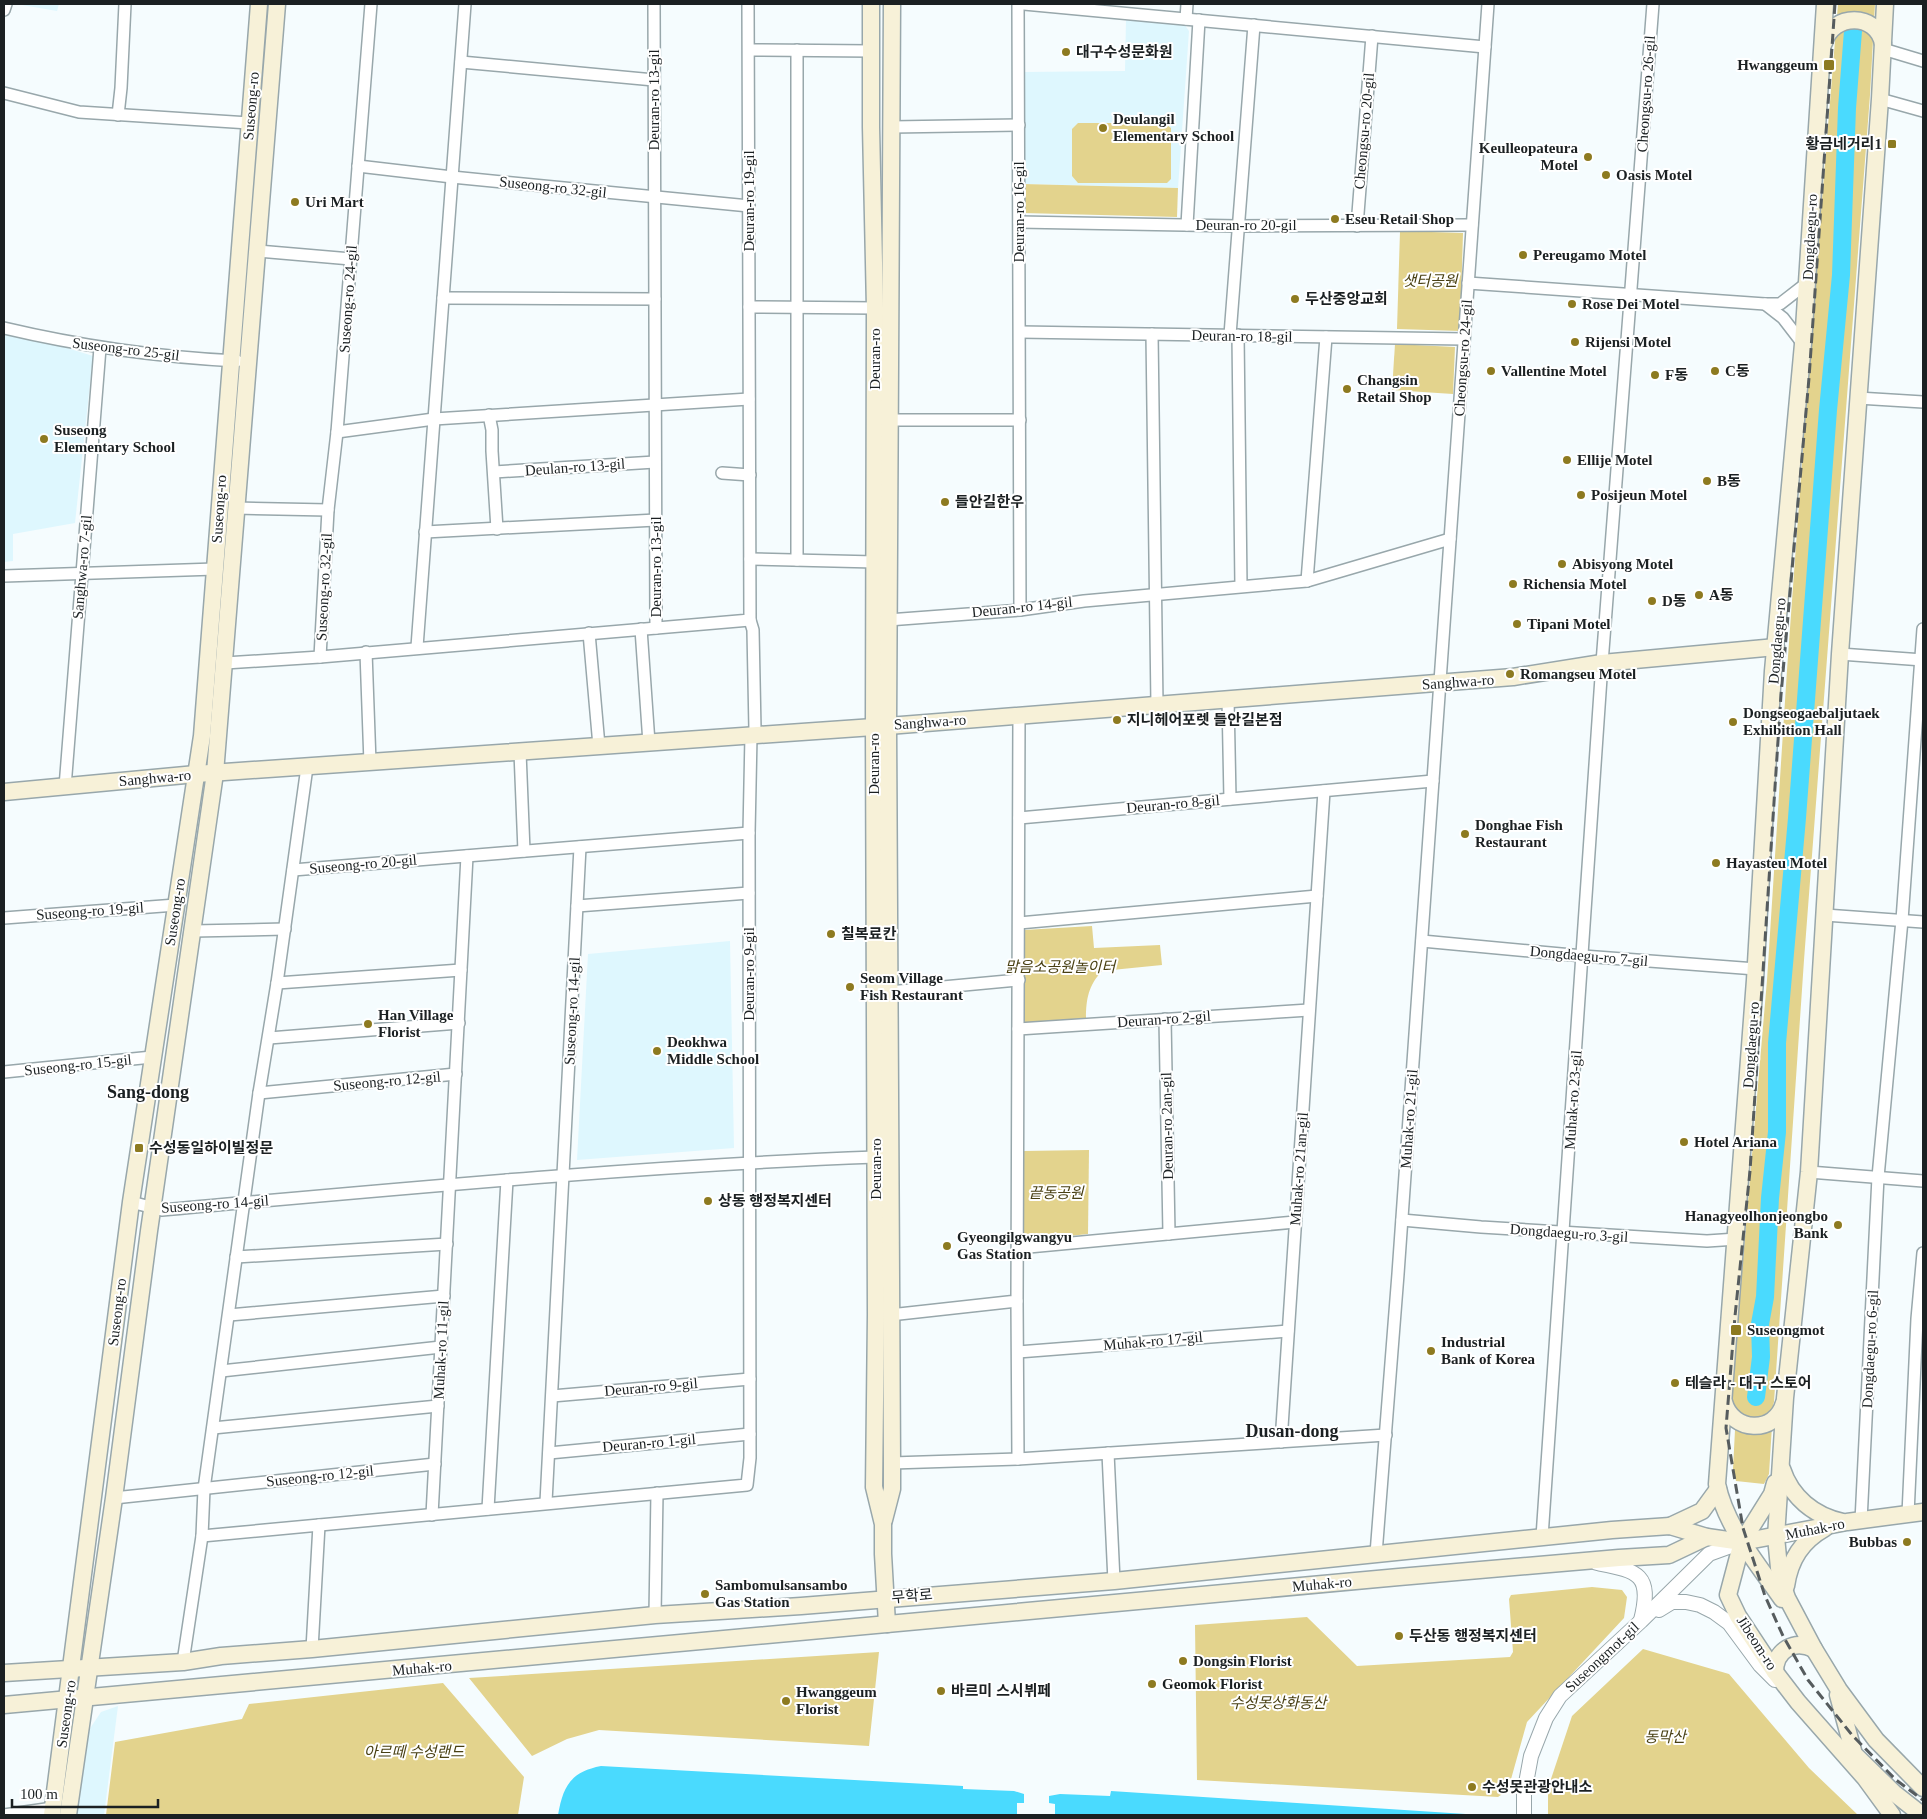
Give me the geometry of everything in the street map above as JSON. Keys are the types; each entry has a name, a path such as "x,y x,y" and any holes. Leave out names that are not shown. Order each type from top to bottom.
{"main road":[{"name":"Suseong-ro","path":"52,1812 131,1202 202,736 259,4"},
{"name":"Suseong-ro","path":"68,1815 114,1498 152,1208 215,773 277,4"},
{"name":"Deuran-ro","path":"872,4 875,562 889,992 892,1489 883,1524"},
{"name":"Deuran-ro","path":"887,1624 883,1524 874,1487 881,726 888,620 892,4"},
{"path":"1820,4 1824,23"},
{"name":"Dongdaegu-ro","path":"1742,1542 1721,1503 1718,1489 1756,969 1773,670 1803,344 1820,73 1824,47 1825,4"},
{"path":"1886,7 1840,654 1809,1172 1785,1398 1776,1537 1780,1578 1786,1598 1814,1649 1836,1685 1876,1740 1923,1788"},
{"path":"1824,47 1826,37 1836,25 1850,19 1860,20 1877,30 1882,39 1883,49"},
{"name":"Sanghwa-ro","path":"4,792 196,774 752,736 1440,683 1513,677 1602,663 1776,647"},
{"path":"1724,1402 1726,1410 1735,1420 1746,1425 1755,1426 1764,1425 1775,1418 1785,1398"},
{"path":"1780,1464 1788,1484 1801,1501 1822,1516 1854,1522"},
{"name":"Jibeom-ro","path":"1780,1464 1772,1494 1742,1542 1728,1595 1738,1616 1775,1672 1798,1702 1865,1778 1892,1815"},
{"path":"1670,1526 1702,1511 1718,1489"},
{"name":"Muhak-ro","path":"4,1673 184,1662 221,1656 312,1649 655,1615 1114,1581 1542,1537 1670,1526 1708,1537 1742,1542 1916,1513"},
{"path":"1786,1598 1788,1573 1798,1550 1812,1536 1830,1526"},
{"name":"Muhak-ro","path":"4,1706 887,1624 1669,1555 1708,1537"},
{"path":"1742,1542 1804,1631"},
{"path":"1775,1672 1777,1658 1787,1648 1801,1644 1814,1649"},
{"path":"1836,1685 1854,1754 1894,1793 1922,1815"}],"street":[{"path":"4,10 6,4"},
{"path":"118,116 125,4"},
{"name":"Suseong-ro 24-gil","path":"328,510 337,432 370,4"},
{"path":"417,647 465,4"},
{"name":"Deuran-ro 13-gil","path":"654,4 656,628 750,620"},
{"name":"Deuran-ro 19-gil","path":"748,4 750,559"},
{"name":"Deuran-ro 16-gil","path":"1018,4 1020,610"},
{"path":"1024,4 1485,47"},
{"path":"1186,19 1187,4"},
{"name":"Cheongsu-ro 24-gil","path":"1440,683 1488,4"},
{"name":"Cheongsu-ro 26-gil","path":"1602,663 1653,4"},
{"path":"1187,225 1199,20"},
{"path":"1241,586 1234,335 1238,226 1254,25"},
{"name":"Cheongsu-ro 20-gil","path":"1357,226 1372,36"},
{"path":"1883,49 1923,61"},
{"path":"748,50 871,51"},
{"path":"797,50 797,560"},
{"path":"461,62 654,80"},
{"path":"4,93 79,112 249,123"},
{"path":"1880,99 1923,111"},
{"path":"892,127 1019,125"},
{"path":"358,166 452,177"},
{"name":"Suseong-ro 32-gil","path":"452,177 654,197"},
{"path":"654,197 749,206"},
{"name":"Deuran-ro 20-gil","path":"1019,222 1238,226 1472,225"},
{"path":"258,251 351,259"},
{"path":"1468,283 1765,304 1780,304 1807,283"},
{"path":"443,298 655,299"},
{"path":"1765,304 1783,318 1803,344"},
{"path":"749,307 875,308"},
{"name":"Suseong-ro 25-gil","path":"4,328 53,340 100,348 249,362"},
{"name":"Deuran-ro 18-gil","path":"1020,332 1464,339"},
{"path":"1152,334 1157,705"},
{"path":"1307,581 1326,337"},
{"name":"Sanghwa-ro 7-gil","path":"65,787 100,348"},
{"path":"1858,398 1923,402"},
{"path":"337,432 434,419 749,399"},
{"path":"489,415 492,430 497,529"},
{"path":"889,420 1020,420"},
{"name":"Deulan-ro 13-gil","path":"494,472 655,462"},
{"path":"722,473 750,475"},
{"path":"236,508 328,510"},
{"name":"Suseong-ro 32-gil","path":"328,510 320,657 417,647 656,628"},
{"path":"425,532 656,520"},
{"name":"Deuran-ro 14-gil","path":"888,620 1020,610 1084,601 1307,581 1450,539"},
{"path":"577,906 749,893 752,736 755,730 752,630 750,620 750,559 875,562"},
{"path":"4,576 215,569"},
{"path":"640,629 649,743"},
{"name":"Dongdaegu-ro 6-gil","path":"1854,1522 1878,1177 1902,920 1923,629"},
{"path":"589,633 599,746"},
{"path":"366,652 370,763"},
{"path":"1840,654 1922,660"},
{"path":"225,663 320,657"},
{"name":"Muhak-ro 23-gil","path":"1542,1537 1602,663"},
{"name":"Muhak-ro 21-gil","path":"1376,1554 1440,683"},
{"path":"1228,699 1230,799"},
{"path":"1018,1459 1019,716"},
{"path":"520,752 524,851"},
{"path":"293,870 307,767"},
{"name":"Deuran-ro 8-gil","path":"1019,818 1433,781"},
{"name":"Muhak-ro 21an-gil","path":"1281,1442 1324,791"},
{"name":"Suseong-ro 20-gil","path":"285,929 293,870 749,834"},
{"name":"Suseong-ro 14-gil","path":"563,1176 580,847"},
{"path":"450,1184 467,856"},
{"name":"Deuran-ro 9-gil","path":"749,893 750,1434"},
{"path":"1019,923 1317,896"},
{"name":"Suseong-ro 19-gil","path":"4,918 176,905"},
{"path":"1824,915 1923,922"},
{"path":"184,1662 202,1536 204,1489 220,1372 259,1093 285,929 193,931"},
{"name":"Dongdaegu-ro 7-gil","path":"1422,941 1756,969"},
{"path":"277,983 461,970"},
{"path":"889,992 1019,980"},
{"name":"Deuran-ro 2-gil","path":"1018,1029 1309,1010"},
{"name":"Deuran-ro 2an-gil","path":"1166,1019 1169,1234"},
{"path":"269,1038 459,1023"},
{"name":"Suseong-ro 15-gil","path":"4,1072 152,1057"},
{"name":"Suseong-ro 12-gil","path":"259,1093 456,1074"},
{"name":"Suseong-ro 14-gil","path":"131,1202 162,1210 450,1184 750,1162 876,1157"},
{"path":"1809,1172 1923,1181"},
{"path":"546,1502 563,1176"},
{"path":"488,1509 507,1180"},
{"name":"Muhak-ro 11-gil","path":"432,1515 450,1184"},
{"name":"Dongdaegu-ro 3-gil","path":"1402,1220 1707,1241 1737,1239"},
{"path":"1018,1248 1295,1222"},
{"path":"236,1256 447,1244"},
{"path":"1916,1513 1917,1319 1923,1252"},
{"path":"229,1315 444,1296"},
{"path":"890,1315 1017,1301"},
{"name":"Muhak-ro 17-gil","path":"1018,1352 1288,1331"},
{"path":"220,1372 441,1347"},
{"name":"Deuran-ro 9-gil","path":"552,1396 750,1379"},
{"path":"213,1428 438,1406"},
{"path":"202,1536 432,1515 546,1502 747,1485 750,1434"},
{"name":"Deuran-ro 1-gil","path":"549,1453 750,1434"},
{"path":"892,1463 1018,1459 1386,1435"},
{"path":"1108,1453 1114,1581"},
{"name":"Suseong-ro 12-gil","path":"114,1498 435,1464"},
{"path":"655,1615 657,1493"},
{"path":"312,1649 319,1525"},
{"name":"Suseongmot-gil","path":"1524,1815 1526,1774 1538,1736 1546,1718 1560,1696 1641,1621 1709,1554 1742,1542"},
{"path":"1588,1561 1626,1569 1638,1575 1644,1585 1647,1599 1641,1621"},
{"path":"1641,1621 1672,1602 1700,1605 1728,1623 1760,1665 1798,1702"},
{"path":"4,1815 52,1812"}],"shaded area":[{"path":"16,4 59,4 57,11"},
{"name":"Deulangil Elementary School","path":"1126,19 1184,24 1189,31 1178,188 1023,184 1023,72 1125,71"},
{"name":"Suseong Elementary School","path":"4,335 64,347 93,356 75,523 13,534 13,561 4,562"},
{"name":"Deokhwa Middle School","path":"730,941 734,1148 577,1160 588,954"},
{"path":"118,1706 104,1815 77,1815 89,1730 101,1712"}],"green space":[{"path":"1838,4 1875,4 1870,95 1804,960 1774,1402 1772,1409 1764,1419 1743,1419 1731,1400 1767,980 1813,310"},
{"path":"1078,123 1164,123 1171,128 1171,179 1167,183 1078,183 1072,176 1072,129"},
{"path":"1023,184 1178,188 1177,217 1023,213"},
{"name":"샛터공원","path":"1400,231 1463,233 1460,331 1397,329"},
{"path":"1395,344 1455,347 1453,394 1392,390"},
{"name":"맑음소공원놀이터","path":"1092,926 1094,948 1160,945 1162,965 1102,971 1094,982 1089,994 1086,1020 1022,1026 1024,930"},
{"name":"끝동공원","path":"1089,1150 1088,1234 1023,1241 1024,1151"},
{"path":"1772,1426 1769,1474 1764,1484 1736,1481 1733,1469 1735,1430 1762,1431"},
{"name":"수성못상화동산","path":"1592,1587 1622,1590 1627,1597 1624,1618 1527,1722 1508,1790 1498,1797 1197,1780 1195,1625 1307,1617 1357,1666 1510,1657 1513,1652 1509,1599 1511,1595"},
{"name":"동막산","path":"1643,1649 1729,1674 1809,1768 1858,1815 1548,1815 1548,1788 1572,1716"},
{"path":"879,1652 869,1746 599,1730 567,1739 532,1756 469,1678"},
{"name":"아르떼 수성랜드","path":"443,1683 524,1777 518,1815 106,1815 115,1742 242,1719 249,1704"}],"water":[{"path":"601,1766 963,1786 963,1789 1014,1791 1024,1794 1024,1803 1017,1803 1017,1815 558,1815 562,1796 570,1782 582,1772"},
{"path":"1111,1791 1481,1815 1055,1815 1055,1804 1049,1803 1049,1796 1060,1794 1110,1796"}],"waterway":[{"path":"1756,1397 1761,1357 1760,1324 1765,1297 1770,1198 1777,1132 1777,1043 1797,818 1828,410 1841,275 1847,108 1853,31"}],"railway":[{"path":"1835,4 1809,378 1781,695 1750,1171 1726,1428 1743,1528 1765,1596 1783,1636 1808,1680 1852,1735 1896,1780 1923,1800"}],"place":[{"name":"대구수성문화원","path":"1066,52"},
{"name":"Hwanggeum","path":"1829,65"},
{"name":"Deulangil Elementary School","path":"1103,128"},
{"name":"황금네거리1","path":"1892,144"},
{"name":"Keulleopateura Motel","path":"1588,157"},
{"name":"Oasis Motel","path":"1606,175"},
{"name":"Uri Mart","path":"295,202"},
{"name":"Eseu Retail Shop","path":"1335,219"},
{"name":"Pereugamo Motel","path":"1523,255"},
{"name":"두산중앙교회","path":"1295,299"},
{"name":"Rose Dei Motel","path":"1572,304"},
{"name":"Rijensi Motel","path":"1575,342"},
{"name":"Vallentine Motel","path":"1491,371"},
{"name":"C동","path":"1715,371"},
{"name":"F동","path":"1655,375"},
{"name":"Changsin Retail Shop","path":"1347,389"},
{"name":"Suseong Elementary School","path":"44,439"},
{"name":"Ellije Motel","path":"1567,460"},
{"name":"B동","path":"1707,481"},
{"name":"Posijeun Motel","path":"1581,495"},
{"name":"들안길한우","path":"945,502"},
{"name":"Abisyong Motel","path":"1562,564"},
{"name":"Richensia Motel","path":"1513,584"},
{"name":"A동","path":"1699,595"},
{"name":"D동","path":"1652,601"},
{"name":"Tipani Motel","path":"1517,624"},
{"name":"Romangseu Motel","path":"1510,674"},
{"name":"지니헤어포렛 들안길본점","path":"1117,720"},
{"name":"Dongseogaebaljutaek Exhibition Hall","path":"1733,722"},
{"name":"Donghae Fish Restaurant","path":"1465,834"},
{"name":"Hayasteu Motel","path":"1716,863"},
{"name":"칠복료칸","path":"831,934"},
{"name":"Seom Village Fish Restaurant","path":"850,987"},
{"name":"Han Village Florist","path":"368,1024"},
{"name":"Deokhwa Middle School","path":"657,1051"},
{"name":"Hotel Ariana","path":"1684,1142"},
{"name":"수성동일하이빌정문","path":"139,1148"},
{"name":"상동 행정복지센터","path":"708,1201"},
{"name":"Hanagyeolhonjeongbo Bank","path":"1838,1225"},
{"name":"Gyeongilgwangyu Gas Station","path":"947,1246"},
{"name":"Suseongmot","path":"1736,1330"},
{"name":"Industrial Bank of Korea","path":"1431,1351"},
{"name":"테슬라 - 대구 스토어","path":"1675,1383"},
{"name":"Bubbas","path":"1907,1542"},
{"name":"Sambomulsansambo Gas Station","path":"705,1594"},
{"name":"두산동 행정복지센터","path":"1399,1636"},
{"name":"Dongsin Florist","path":"1183,1661"},
{"name":"Geomok Florist","path":"1152,1684"},
{"name":"바르미 스시뷔페","path":"941,1691"},
{"name":"Hwanggeum Florist","path":"786,1701"},
{"name":"수성못관광안내소","path":"1472,1787"}],"district":[{"name":"Sang-dong","path":"148,1092"},
{"name":"Dusan-dong","path":"1292,1431"}]}
